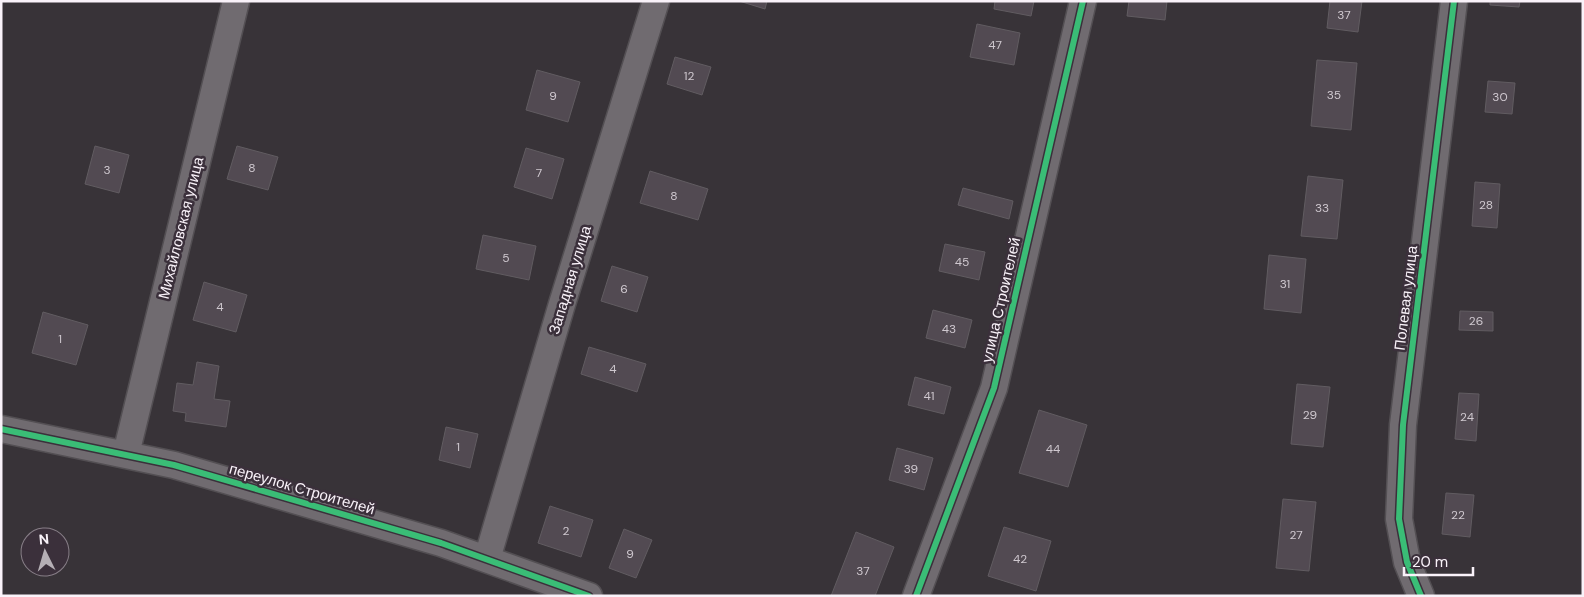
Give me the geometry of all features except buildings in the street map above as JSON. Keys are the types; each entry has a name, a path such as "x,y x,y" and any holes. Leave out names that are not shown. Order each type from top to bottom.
{"street":[{"name":"Михайловская улица","path":"126,454 236,1"},
{"name":"Западная улица","path":"487,559 562,304 656,1"},
{"name":"улица Строителей","path":"916,596 994,388 1083,1"},
{"name":"Полевая улица","path":"1422,596 1407,562 1399,519 1403,425 1454,1"},
{"name":"переулок Строителей","path":"1,429 174,464 441,543 589,596"}],"cycle path":[{"path":"916,596 994,388 1083,1"},
{"path":"1421,596 1407,562 1399,519 1403,425 1454,1"},
{"path":"1,429 174,465 441,543 589,596"}]}
